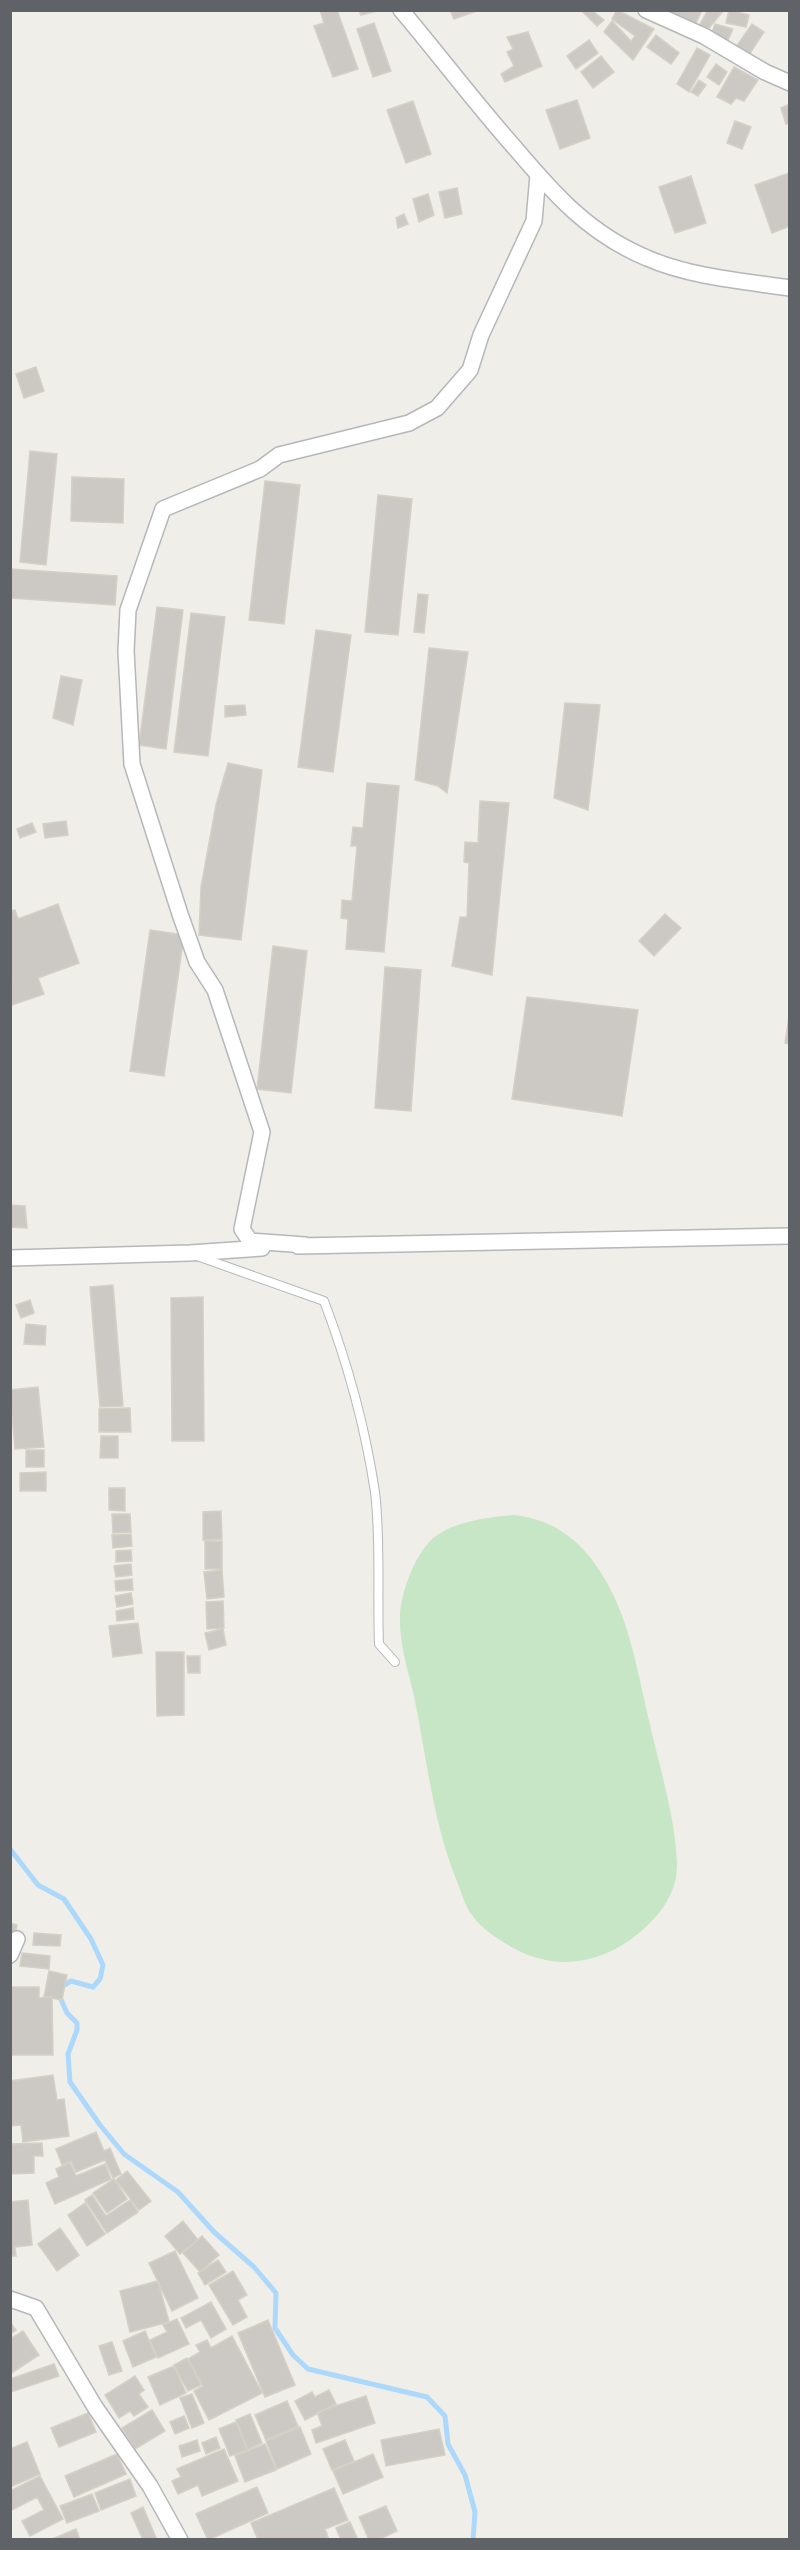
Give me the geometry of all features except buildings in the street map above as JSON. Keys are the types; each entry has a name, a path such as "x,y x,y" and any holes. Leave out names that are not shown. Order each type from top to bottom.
{"street":[{"path":"401,10 472,99 564,205 606,237 648,258 708,275 789,288"},
{"path":"646,10 704,36 765,72 789,82"},
{"path":"305,1245 250,1241 242,1229 262,1132 215,990 197,962 180,914 132,764 126,651 128,610 163,509 260,469 279,455 409,423 437,408 466,378 480,335 534,221 538,175"},
{"path":"10,1258 190,1254 305,1245 789,1236"},
{"path":"10,1955 17,1939"},
{"path":"10,2299 36,2308 95,2407 150,2486 180,2540"}],"lane":[{"path":"190,1254 324,1301 347,1360 357,1396 375,1494 379,1644 395,1662"}],"green space":[{"path":"513,1515 549,1524 579,1545 595,1564 617,1602 631,1643 671,1814 676,1849 677,1866 674,1886 666,1904 643,1930 608,1953 569,1962 549,1961 528,1955 508,1945 480,1924 464,1900 442,1838 402,1646 400,1616 403,1597 409,1576 424,1548 438,1534 458,1525 480,1519"}],"waterway":[{"path":"10,1849 38,1885 64,1899 91,1939 103,1965 100,1979 93,1987 71,1981 61,1987"},
{"path":"59,1995 67,2013 77,2023 77,2030 68,2054 70,2082 100,2125 124,2154 178,2192 214,2232 254,2267 276,2293 275,2328 293,2355 308,2369 427,2397 445,2416 448,2444 465,2475 475,2512 473,2540"}]}
